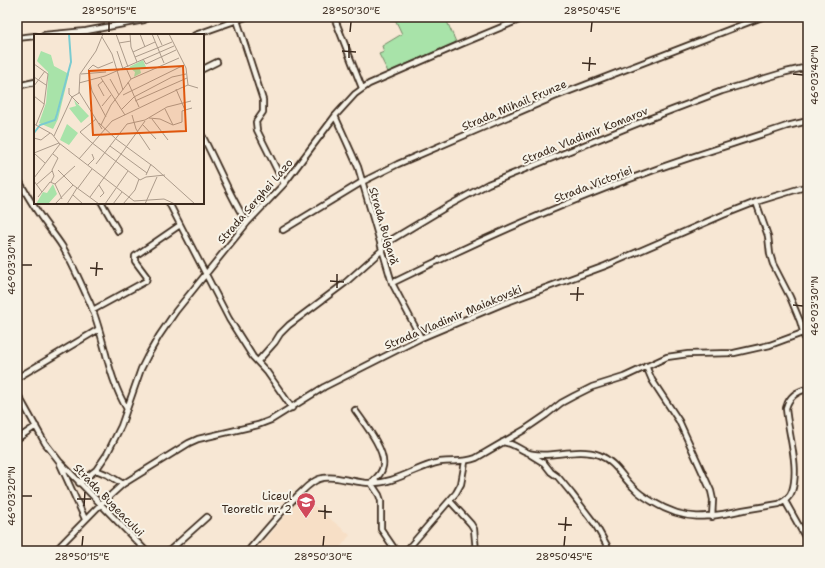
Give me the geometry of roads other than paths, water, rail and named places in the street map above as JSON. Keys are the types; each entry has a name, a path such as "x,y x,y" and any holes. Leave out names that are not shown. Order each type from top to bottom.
{"street":[{"path":"198,34 246,17"},
{"path":"334,17 362,88"},
{"name":"Strada Serghei Lazo","path":"79,483 96,470 107,454 127,409 141,369 159,336 176,312 247,222 284,184 336,116 355,94 362,88 526,17"},
{"name":"Strada Mihail Frunze","path":"283,230 362,182 398,164 554,97 762,17"},
{"path":"237,19 263,100 263,112 256,122 256,130 284,184"},
{"path":"54,34 86,31 144,20"},
{"path":"17,38 34,36"},
{"path":"204,68 217,62"},
{"name":"Strada Vladimir Komarov","path":"258,361 289,325 345,282 381,248 446,207 488,184 650,118 722,91 808,67"},
{"path":"17,86 34,82"},
{"name":"Strada Bulgară","path":"336,116 352,151 392,282 421,338"},
{"name":"Strada Victoriei","path":"392,282 481,240 575,200 662,167 787,126 808,121"},
{"path":"204,139 236,205 247,222"},
{"path":"17,177 39,214 61,245 74,267 93,310 114,384 127,409"},
{"name":"Strada Vladimir Maiakovski","path":"55,551 85,519 123,484 189,443 198,439 258,425 272,420 324,387 421,338 502,304 605,266 756,202 808,186"},
{"path":"756,202 768,236 773,264 790,297 800,321 808,349"},
{"path":"103,204 118,231"},
{"path":"170,204 229,319 253,357 258,361 292,408"},
{"path":"93,310 146,281 147,277 135,261 135,256 180,225"},
{"path":"17,378 99,329"},
{"path":"248,551 283,510 310,484 319,479 329,477 371,484 399,478 426,466 441,462 465,462 476,458 524,430 561,403 574,396 592,387 624,378 667,357 688,354 734,353 770,345 808,331"},
{"path":"646,366 652,380 679,421 711,491 713,500 712,517"},
{"path":"526,452 540,455 568,452 588,452 599,455 612,463 622,473 633,488 642,495 678,515 712,517 772,505 785,501 791,492 794,482 794,461 786,408 788,401 794,394 808,389"},
{"name":"Strada Bugeacului","path":"17,393 45,443 59,461 146,551"},
{"path":"355,410 377,444 384,464 380,474 371,484"},
{"path":"17,439 36,426"},
{"path":"502,442 510,443 544,463 551,472 558,477 595,524 610,551"},
{"name":"Strada Bugeacului","path":"59,461 85,519"},
{"path":"406,551 450,501 461,484 465,462"},
{"path":"96,470 123,484"},
{"path":"371,484 379,495 381,501 381,529 396,551"},
{"path":"450,501 474,529 476,551"},
{"path":"785,501 808,542"},
{"path":"169,551 207,517"}],"place":[{"name":"Liceul Teoretic nr. 2","path":"306,519"}]}
